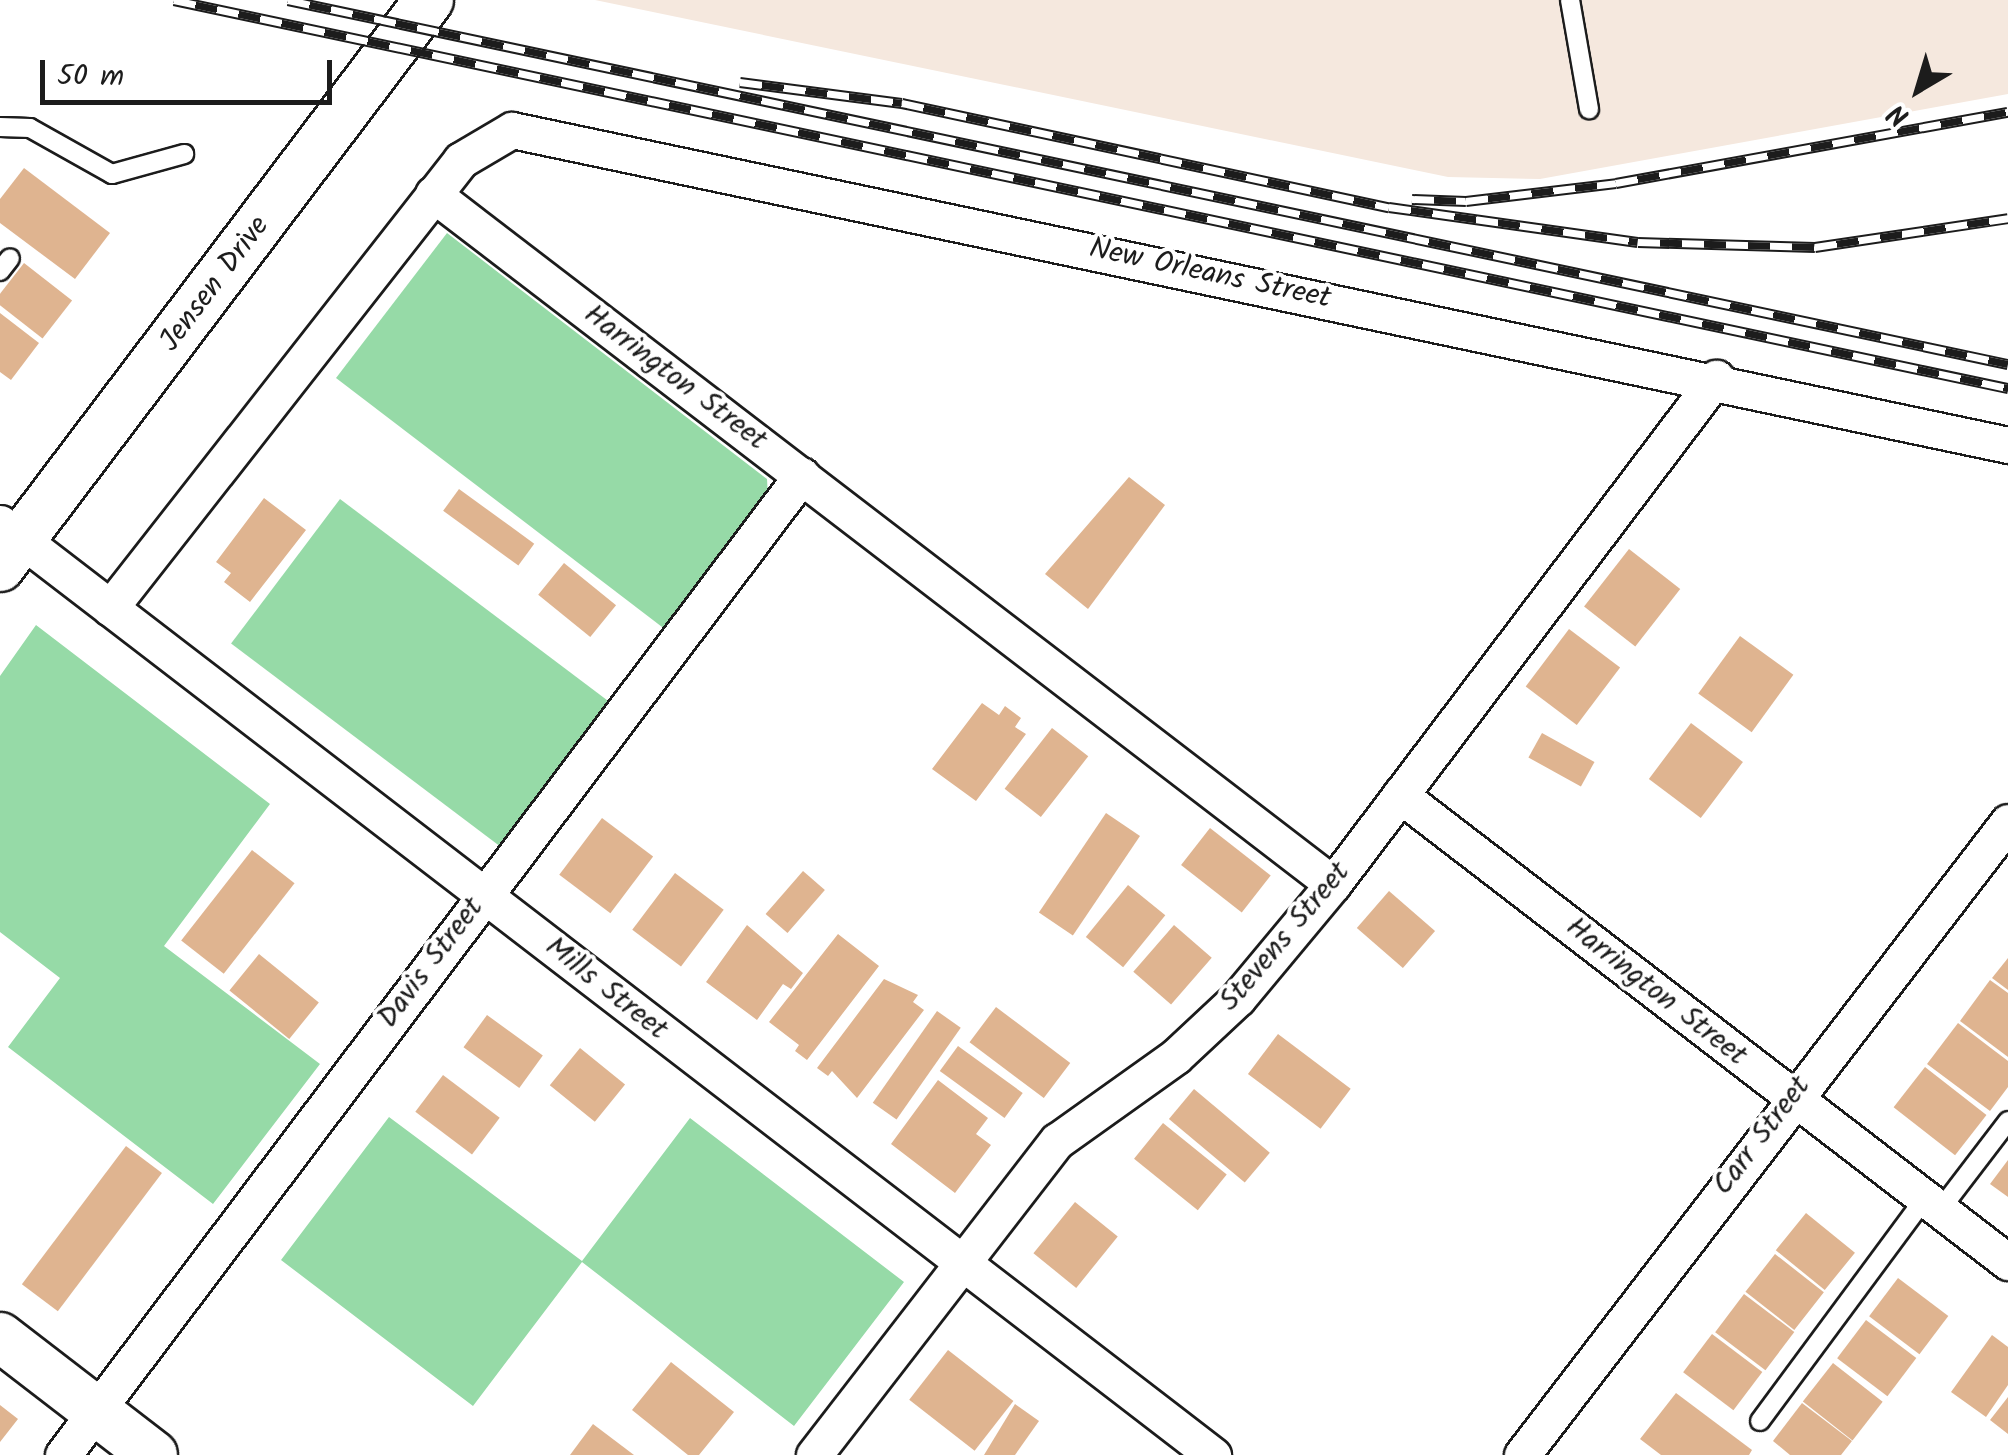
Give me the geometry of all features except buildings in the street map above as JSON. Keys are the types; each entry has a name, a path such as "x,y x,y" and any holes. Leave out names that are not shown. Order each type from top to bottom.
{"main road":[{"name":"Jensen Drive","path":"7,543 429,0"},
{"path":"0,1338 153,1455"}],"street":[{"name":"New Orleans Street","path":"433,194 461,160 512,130 1716,378 2008,445"},
{"name":"Harrington Street","path":"433,194 1333,884"},
{"path":"110,608 433,194"},
{"name":"Stevens Street","path":"814,1455 1057,1141 1176,1056 1238,998 1333,884 1716,378"},
{"name":"Davis Street","path":"64,1455 482,894 802,475"},
{"name":"Mills Street","path":"7,543 110,608 1213,1455"},
{"name":"Harrington Street","path":"1400,796 2008,1262"},
{"name":"Carr Street","path":"1522,1455 1792,1096 2008,822"}],"lane":[{"path":"1570,0 1589,110"},
{"path":"0,126 30,128 112,174 184,154"},
{"path":"1760,1421 1933,1204 2008,1121"}],"shaded area":[{"path":"595,0 2008,0 2008,94 1540,179 1448,177"}],"green space":[{"path":"447,233 767,479 768,497 666,630 336,378"},
{"path":"340,499 612,704 503,848 231,644"},
{"path":"36,625 270,804 164,946 320,1064 213,1204 8,1047 60,978 0,932 0,676"},
{"path":"389,1117 582,1261 690,1118 904,1282 794,1426 582,1262 473,1406 281,1260"}],"railway":[{"path":"174,0 2008,388"},
{"path":"288,0 2008,364"},
{"path":"740,82 902,103 1389,207 1638,242 1815,247 2008,218"},
{"path":"1412,199 1466,201 1616,183 2008,112"}]}
